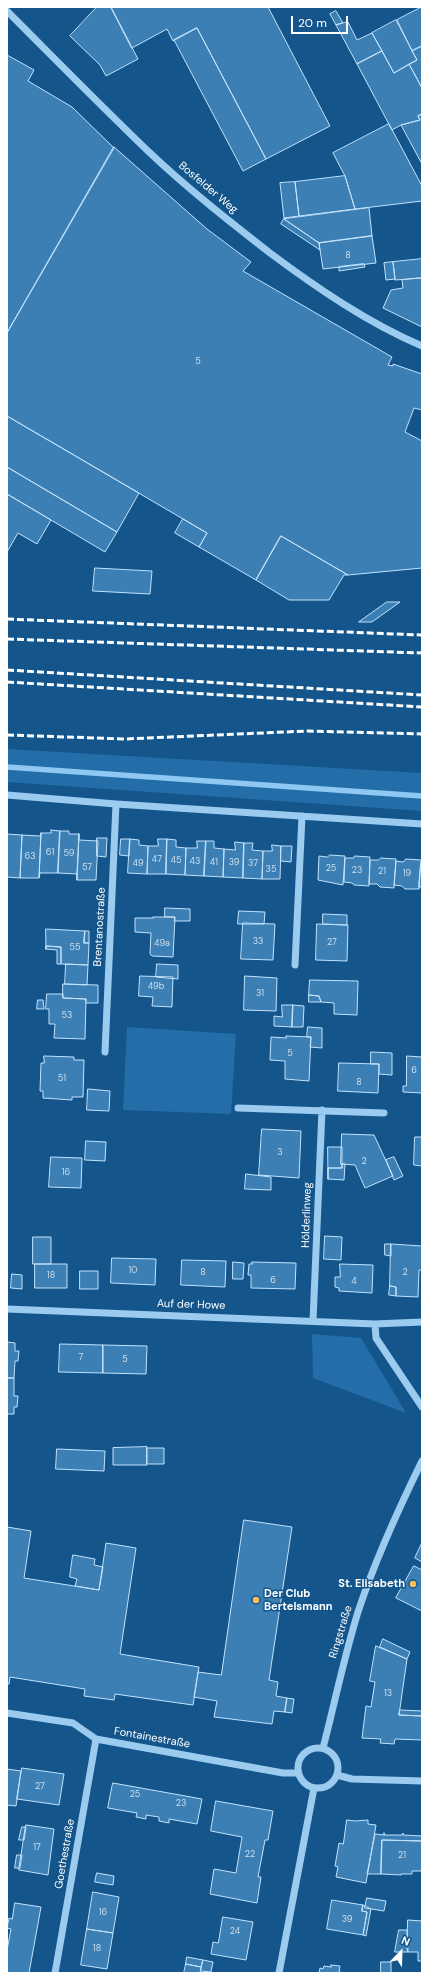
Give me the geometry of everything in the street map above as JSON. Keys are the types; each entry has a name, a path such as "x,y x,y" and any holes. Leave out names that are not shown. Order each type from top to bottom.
{"street":[{"name":"Bosfelder Weg","path":"7,11 150,153 220,214 302,277 363,316 404,339 422,346"},
{"path":"7,795 116,804 422,824"},
{"name":"Brentanostraße","path":"105,1052 116,804"},
{"path":"295,966 302,816"},
{"path":"238,1108 384,1113"},
{"name":"Hölderlinweg","path":"313,1321 322,1110"},
{"name":"Auf der Howe","path":"7,1309 375,1324 422,1322"},
{"path":"375,1324 376,1338 422,1407"},
{"name":"Ringstraße","path":"323,1748 340,1676 370,1577 394,1518 422,1461"},
{"name":"Fontainestraße","path":"7,1713 73,1723 96,1739 282,1773 298,1773"},
{"name":"Goethestraße","path":"55,1973 96,1739"},
{"path":"313,1748 323,1748 333,1754 338,1763 337,1775 328,1786 314,1788 301,1780 298,1773 298,1762 304,1753 313,1748"},
{"path":"337,1775 352,1779 422,1781"},
{"path":"279,1973 314,1788"}],"shaded area":[{"path":"7,749 422,773 422,811 7,782"},
{"path":"127,1027 236,1034 231,1114 123,1110"},
{"path":"312,1334 361,1338 406,1413 313,1378"}],"building":[{"path":"97,7 111,7 138,59 106,76 100,65 70,36"},
{"path":"111,7 268,7 330,126 266,159 197,28 173,41 167,29 132,48"},
{"path":"422,7 422,46 412,51 397,20"},
{"path":"336,11 343,23 336,25 330,14"},
{"path":"396,20 417,60 394,73 372,33"},
{"path":"348,22 357,40 372,33 382,51 357,64 336,25"},
{"path":"197,28 266,159 243,171 174,40"},
{"path":"422,46 422,88 409,64 417,60 412,51"},
{"path":"382,51 394,73 409,64 422,88 422,114 418,116 420,120 401,125 392,130 357,64"},
{"path":"7,55 34,70 28,81 72,107 114,148 7,333"},
{"path":"422,114 422,164 401,125 420,120 418,116"},
{"path":"389,124 422,186 422,201 355,209 345,176 333,153"},
{"path":"114,147 207,229 251,262 243,271 392,357 388,365 393,366 393,364 422,374 422,410 414,408 405,432 422,441 422,568 348,575 281,536 256,580 199,547 207,533 7,416 7,333"},
{"path":"345,176 355,209 299,216 295,182"},
{"path":"295,182 299,216 284,218 280,183"},
{"path":"369,208 372,236 319,243 284,219"},
{"path":"284,219 319,243 320,250 281,224"},
{"path":"372,236 376,263 323,269 319,243"},
{"path":"422,259 422,278 395,280 393,262"},
{"path":"393,262 395,279 386,280 384,263"},
{"path":"364,264 365,267 339,271 339,267"},
{"path":"422,278 422,327 383,308 391,290 403,288 402,280"},
{"path":"7,416 139,493 117,532 7,467"},
{"path":"7,467 117,532 105,552 7,494"},
{"path":"7,494 51,520 37,544 18,533 7,552"},
{"path":"183,519 207,533 199,547 175,533"},
{"path":"281,536 348,575 344,575 329,600 289,600 256,580"},
{"path":"95,568 152,571 150,594 93,591"},
{"path":"387,602 400,602 372,622 359,622"},
{"path":"51,830 60,831 58,873 40,873 39,878 41,833 51,833"},
{"path":"60,831 69,831 69,834 79,834 77,880 77,874 58,873"},
{"path":"41,833 39,878 20,878 22,835 40,836"},
{"path":"7,834 22,835 20,878 7,877"},
{"path":"79,834 79,840 98,841 96,880 77,880"},
{"path":"97,838 107,838 106,857 97,856"},
{"path":"121,839 130,839 129,856 120,855"},
{"path":"130,839 139,840 139,845 148,846 147,874 128,873"},
{"path":"158,839 167,839 166,874 147,874 148,846 158,846"},
{"path":"167,839 176,840 176,847 186,848 185,875 166,874"},
{"path":"197,841 206,841 204,876 185,875 186,848 197,848"},
{"path":"206,841 214,841 214,848 224,849 223,877 204,876"},
{"path":"235,842 244,843 243,878 223,877 224,849 235,850"},
{"path":"244,843 253,843 252,850 263,851 262,879 243,878"},
{"path":"272,845 281,846 280,879 262,879 263,851 272,851"},
{"path":"281,846 292,846 291,862 281,861"},
{"path":"330,855 345,856 343,885 318,880 319,856 327,857"},
{"path":"355,856 370,857 369,886 354,885 352,883 344,882 345,858 353,858"},
{"path":"381,858 396,859 394,888 380,887 377,884 369,884 370,860 378,860"},
{"path":"406,859 421,860 419,889 405,889 402,886 394,885 396,861 403,862"},
{"path":"421,863 422,887 419,887"},
{"path":"165,908 190,909 190,921 174,921 175,917 165,917"},
{"path":"239,911 265,912 264,924 238,924"},
{"path":"323,914 347,915 347,925 323,924"},
{"path":"175,917 173,957 152,956 150,954 151,933 135,932 135,918"},
{"path":"243,923 275,924 273,960 241,959"},
{"path":"317,924 348,925 347,961 316,960"},
{"path":"46,929 85,931 84,943 89,943 88,965 61,964 61,947 46,946"},
{"path":"85,931 89,931 89,943 84,943"},
{"path":"46,946 61,947 61,964 57,964 57,950 46,949"},
{"path":"66,964 88,965 87,985 65,984"},
{"path":"157,964 178,965 178,979 156,977"},
{"path":"140,976 173,977 172,1007 152,1006 153,997 139,996"},
{"path":"245,976 277,978 276,1011 244,1010"},
{"path":"310,980 358,981 357,1015 334,1014 334,1003 321,1002 319,996 309,995"},
{"path":"63,984 98,985 98,1003 86,1003 86,999 63,998"},
{"path":"47,994 63,994 63,998 86,999 85,1039 54,1038 55,1024 49,1024 49,1009 46,1009"},
{"path":"309,995 319,996 321,1002 309,1002"},
{"path":"38,1000 43,1000 44,1009 37,1009"},
{"path":"282,1005 293,1005 292,1027 274,1026 274,1016 282,1017"},
{"path":"293,1005 304,1006 303,1027 292,1027"},
{"path":"308,1027 322,1028 322,1048 310,1047 311,1037 307,1037"},
{"path":"286,1036 311,1037 309,1081 285,1079 285,1061 270,1060 271,1037 286,1038"},
{"path":"371,1052 392,1053 392,1075 379,1074 379,1064 371,1064"},
{"path":"44,1056 74,1057 74,1060 84,1060 83,1097 72,1097 72,1100 43,1098 43,1091 40,1091 41,1063 44,1063"},
{"path":"407,1056 422,1057 422,1093 403,1092 403,1086 406,1086"},
{"path":"339,1063 379,1064 378,1093 338,1091"},
{"path":"88,1089 110,1091 109,1111 87,1110"},
{"path":"262,1129 301,1131 299,1178 259,1175"},
{"path":"342,1134 374,1135 393,1176 365,1188 355,1165 341,1164"},
{"path":"415,1137 422,1137 422,1166 414,1165"},
{"path":"86,1141 106,1142 105,1161 85,1160"},
{"path":"328,1147 342,1147 342,1168 328,1168"},
{"path":"51,1157 82,1158 81,1188 49,1187"},
{"path":"394,1157 403,1176 394,1180 386,1160"},
{"path":"342,1164 345,1164 344,1180 328,1179 328,1168 342,1168"},
{"path":"246,1174 271,1177 271,1190 245,1189"},
{"path":"325,1236 342,1237 341,1260 324,1259"},
{"path":"33,1237 51,1237 51,1264 33,1264"},
{"path":"385,1244 391,1244 391,1256 385,1255"},
{"path":"391,1244 422,1246 422,1270 419,1270 418,1297 396,1296 396,1287 390,1286"},
{"path":"112,1258 156,1259 155,1285 111,1283"},
{"path":"182,1260 226,1261 225,1287 181,1285"},
{"path":"233,1262 244,1263 243,1279 233,1279"},
{"path":"252,1262 296,1263 295,1289 251,1288 251,1275 248,1275 249,1264 252,1264"},
{"path":"35,1264 67,1264 67,1288 35,1288"},
{"path":"340,1264 373,1265 372,1293 339,1291 339,1288 335,1287 335,1277 340,1277"},
{"path":"80,1271 98,1271 98,1289 80,1289"},
{"path":"12,1274 22,1275 22,1289 11,1288"},
{"path":"390,1286 396,1287 396,1296 389,1295"},
{"path":"7,1342 15,1343 15,1351 19,1351 18,1361 15,1361 14,1378 7,1378"},
{"path":"60,1344 103,1345 103,1373 59,1372"},
{"path":"103,1345 147,1346 146,1374 103,1373"},
{"path":"7,1378 14,1378 14,1396 18,1396 17,1407 14,1407 14,1414 7,1414"},
{"path":"147,1447 147,1465 113,1465 113,1448"},
{"path":"147,1448 164,1448 164,1464 147,1464"},
{"path":"57,1449 105,1451 104,1471 56,1469"},
{"name":"Der Club Bertelsmann","path":"244,1520 292,1527 269,1680 278,1682 276,1696 287,1698 285,1712 274,1711 272,1724 214,1717 217,1701 194,1697 198,1672 221,1675"},
{"path":"7,1527 31,1531 24,1578 99,1590 106,1543 136,1548 120,1654 199,1667 193,1705 115,1694 114,1700 84,1696 85,1689 10,1677 9,1684 7,1684"},
{"name":"St. Elisabeth","path":"422,1543 422,1562 415,1558"},
{"path":"73,1555 95,1559 94,1565 103,1567 99,1590 75,1586 77,1579 70,1577"},
{"name":"St. Elisabeth","path":"414,1566 422,1570 422,1611 396,1598"},
{"path":"383,1639 410,1652 407,1659 380,1647"},
{"path":"376,1646 407,1659 399,1715 422,1716 422,1740 395,1739 394,1744 380,1743 381,1739 362,1738 366,1706 371,1707 375,1682 370,1681"},
{"path":"287,1698 294,1699 292,1713 285,1712"},
{"path":"400,1710 422,1711 422,1716 399,1715"},
{"path":"22,1768 64,1774 59,1805 17,1799"},
{"path":"7,1769 21,1771 16,1806 7,1805"},
{"path":"113,1783 202,1799 197,1824 169,1819 169,1823 159,1821 159,1817 146,1815 146,1819 136,1817 137,1813 108,1808"},
{"path":"216,1801 273,1811 268,1840 265,1840 258,1877 261,1877 257,1903 210,1894 214,1869 236,1873 242,1837 211,1831"},
{"path":"347,1820 368,1820 368,1824 376,1825 366,1883 336,1877 338,1867 335,1866 339,1843 343,1844"},
{"path":"26,1825 54,1829 48,1875 19,1870"},
{"path":"22,1827 26,1827 24,1840 19,1840"},
{"path":"403,1833 403,1835 422,1836 422,1841 382,1840 381,1874 367,1874 375,1834 402,1835"},
{"path":"382,1840 422,1841 422,1871 412,1871 412,1874 401,1875 381,1874"},
{"path":"17,1855 22,1855 20,1868 15,1868"},
{"path":"97,1873 114,1876 113,1885 95,1882"},
{"path":"93,1892 119,1897 113,1933 87,1929"},
{"path":"367,1898 386,1901 384,1911 365,1908"},
{"path":"332,1900 363,1905 362,1911 367,1912 363,1935 327,1929"},
{"path":"15,1903 41,1907 29,1973 7,1973 7,1950 11,1929 7,1928 9,1918 12,1919"},
{"path":"363,1905 371,1909 366,1936 363,1935 367,1912 362,1911"},
{"path":"223,1917 253,1922 246,1960 211,1954 213,1942 218,1943"},
{"path":"408,1920 422,1921 422,1961 418,1961 418,1952 408,1952"},
{"path":"87,1929 113,1933 107,1969 81,1965"},
{"path":"399,1930 407,1930 408,1952 395,1952"},
{"path":"187,1957 203,1960 201,1967 186,1964"},
{"path":"203,1960 213,1962 211,1972 201,1971"},
{"path":"381,1962 391,1962 391,1973 381,1973"},
{"path":"186,1964 201,1967 200,1973 184,1973"},
{"path":"331,1965 340,1966 339,1972 345,1973 319,1973 320,1968 323,1969 324,1966 331,1967"}],"waterway":[{"path":"7,767 422,796"}],"railway":[{"path":"7,619 422,635"},
{"path":"7,639 422,653"},
{"path":"7,670 422,695"},
{"path":"7,682 422,707"},
{"path":"7,735 125,739 307,731 422,734"}],"place":[{"name":"St. Elisabeth","path":"413,1584"},
{"name":"Der Club Bertelsmann","path":"256,1600"}]}
